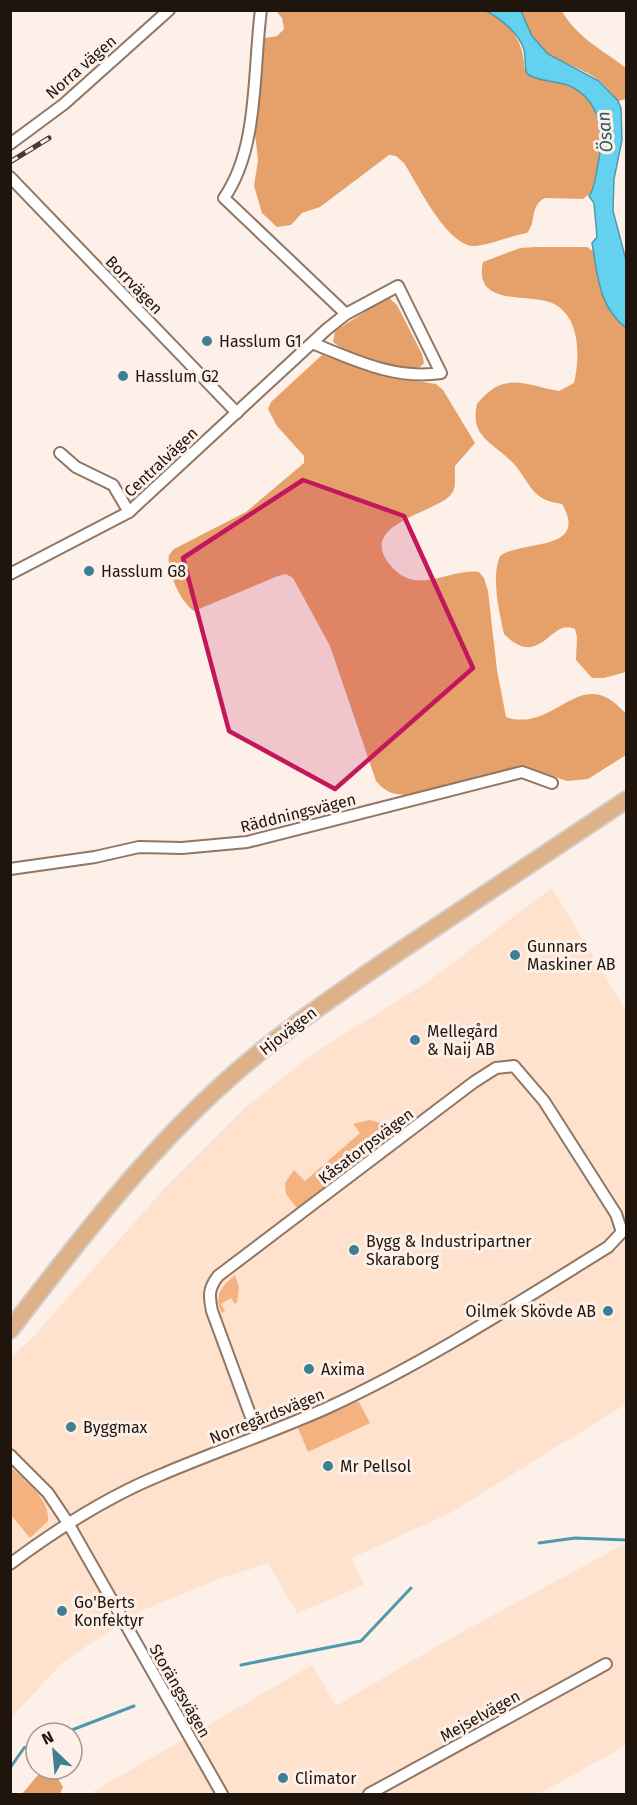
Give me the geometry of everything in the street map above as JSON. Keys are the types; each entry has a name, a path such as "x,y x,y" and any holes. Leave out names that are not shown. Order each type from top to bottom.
{"main road":[{"name":"Hjovägen","path":"10,1330 113,1198 157,1148 232,1076 276,1039 338,994 627,800"}],"street":[{"name":"Norra vägen","path":"10,144 64,104 169,10"},
{"path":"261,10 246,149 233,186 224,198 346,314"},
{"name":"Borrvägen","path":"10,177 237,413"},
{"name":"Centralvägen","path":"10,574 129,512 312,343 346,314 398,286 441,373 420,376 391,372 312,343"},
{"path":"60,453 76,467 113,485 129,512"},
{"name":"Räddningsvägen","path":"10,869 95,857 139,847 182,848 248,842 522,772 552,783"},
{"name":"Kåsatorpsvägen","path":"258,1436 212,1311 208,1292 212,1283 496,1068 514,1066 532,1084 616,1214 622,1232"},
{"name":"Norregårdsvägen","path":"10,1564 68,1523 160,1475 335,1404 459,1338 608,1247 622,1232"},
{"name":"Storängsvägen","path":"10,1455 48,1493 68,1523 222,1794"},
{"name":"Mejselvägen","path":"369,1794 606,1664"}],"highlighted area":[{"path":"303,480 404,516 473,668 335,789 229,731 183,558"}],"shaded area":[{"path":"276,11 486,11 494,15 514,33 521,49 524,67 541,78 566,85 581,93 591,104 600,130 599,161 593,191 583,199 545,198 537,205 527,233 476,246 465,244 444,226 404,163 396,156 389,155 320,207 302,213 291,225 277,227 262,213 254,186 258,160 255,133 263,43 265,38 277,36 284,29 282,18"},
{"path":"521,11 562,11 575,29 626,68 626,99 618,101 599,80 542,49 526,28"},
{"path":"587,247 594,252 602,294 611,312 626,328 626,672 604,678 592,678 576,660 575,629 566,627 559,630 536,646 527,647 517,644 504,634 498,605 496,574 500,556 510,551 549,542 560,537 567,530 568,519 562,504 538,495 514,464 485,439 477,425 477,404 496,387 515,382 559,391 574,383 577,350 576,338 569,317 552,303 505,296 494,292 486,286 482,276 483,262 520,248"},
{"path":"388,297 397,305 422,354 424,363 420,367 398,368 375,363 352,354 333,342 335,331"},
{"path":"322,355 390,377 436,384 443,390 475,443 455,466 455,484 452,493 444,500 402,521 390,530 383,540 383,552 394,570 412,579 431,580 463,572 479,572 484,578 488,591 497,670 506,717 524,720 540,716 581,696 595,694 610,699 626,714 626,755 588,779 567,781 525,767 501,770 407,795 394,793 383,788 376,781 330,646 293,578 286,574 278,576 194,611 184,601 170,569 169,555 174,549 246,512 304,463 304,456 277,426 268,409 271,402"},
{"path":"552,888 626,1011 626,1404 450,1513 352,1558 364,1585 297,1613 268,1563 219,1579 136,1613 62,1663 11,1718 11,1357 33,1337 165,1188 247,1106 317,1051 426,983"},
{"path":"370,1120 384,1124 389,1140 299,1208 296,1207 286,1194 285,1183 294,1170 305,1181 360,1133 353,1124"},
{"path":"235,1275 239,1287 237,1302 235,1304 231,1298 221,1304 225,1311 222,1313 218,1301 220,1292"},
{"path":"359,1402 370,1423 308,1452 298,1428"},
{"path":"13,1469 36,1492 48,1513 48,1521 30,1538 11,1515 11,1471"},
{"path":"626,1543 626,1745 539,1794 89,1794 312,1665 336,1706 444,1642"},
{"path":"33,1781 59,1781 63,1787 60,1794 22,1794"}],"water":[{"name":"Ösan","path":"486,11 521,11 532,36 548,54 599,81 618,101 621,108 622,140 614,179 613,211 626,260 626,328 610,310 601,290 592,243 597,237 594,203 589,196 594,183 601,146 596,112 583,94 572,87 527,74 522,44 514,32"}],"waterway":[{"path":"539,1543 575,1538 626,1540"},
{"path":"241,1665 361,1641 411,1588"},
{"path":"84,1725 134,1706"},
{"path":"10,1768 24,1748"}],"railway":[{"path":"10,162 49,138"}],"place":[{"name":"Hasslum G1","path":"207,341"},
{"name":"Hasslum G2","path":"123,376"},
{"name":"Hasslum G8","path":"89,571"},
{"name":"Gunnars Maskiner AB","path":"515,955"},
{"name":"Mellegård & Naij AB","path":"415,1040"},
{"name":"Bygg & Industripartner Skaraborg","path":"354,1250"},
{"name":"Oilmek Skövde AB","path":"608,1311"},
{"name":"Axima","path":"309,1369"},
{"name":"Byggmax","path":"71,1427"},
{"name":"Mr Pellsol","path":"328,1466"},
{"name":"Go'Berts Konfektyr","path":"62,1611"},
{"name":"Climator","path":"283,1778"}]}
